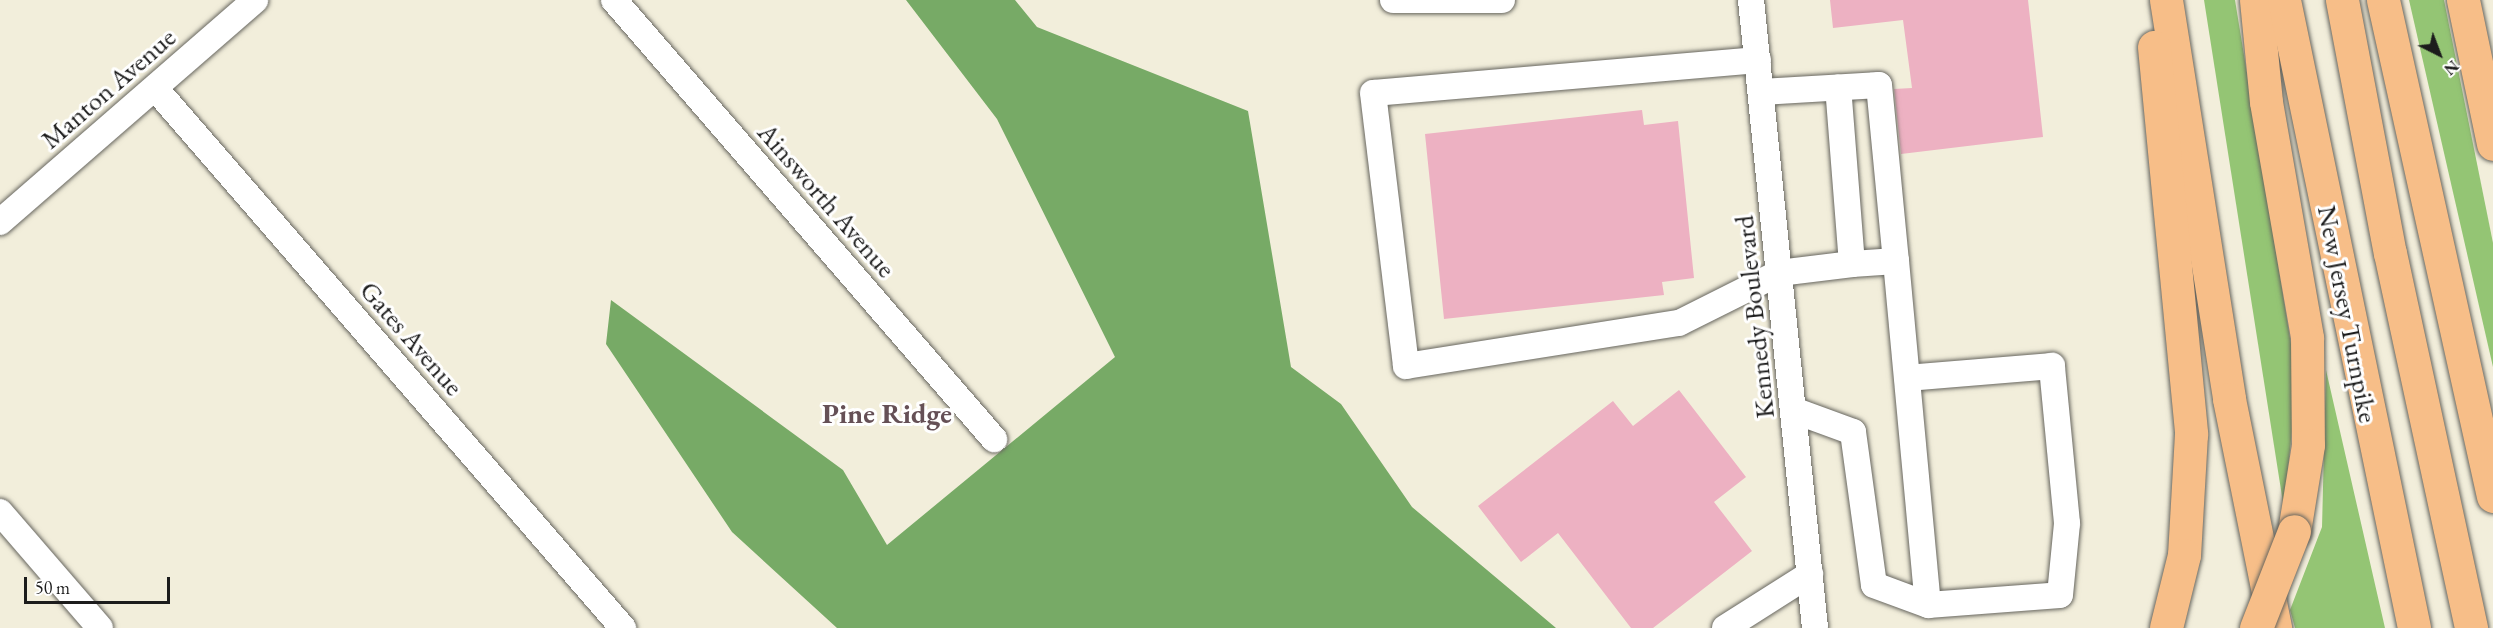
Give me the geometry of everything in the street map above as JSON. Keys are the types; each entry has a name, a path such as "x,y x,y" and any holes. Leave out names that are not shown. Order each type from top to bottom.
{"highway":[{"path":"2151,0 2167,226 2191,434 2184,555 2166,628"},
{"path":"2166,0 2229,399 2275,628"},
{"path":"2256,0 2266,102 2307,338 2308,445 2294,531 2256,628"},
{"name":"New Jersey Turnpike","path":"2284,0 2414,628"},
{"name":"New Jersey Turnpike","path":"2342,0 2471,628"},
{"path":"2382,0 2493,496"},
{"path":"2463,0 2493,144"}],"street":[{"name":"Manton Avenue","path":"0,222 255,0"},
{"name":"Ainsworth Avenue","path":"614,0 994,439"},
{"path":"1393,0 1502,0"},
{"name":"Kennedy Boulevard","path":"1751,0 1815,628"},
{"path":"1758,60 1373,93 1406,366 1679,323 1779,273 1896,261"},
{"path":"1761,92 1880,85 1928,605"},
{"name":"Gates Avenue","path":"155,88 623,628"},
{"path":"1838,88 1852,264"},
{"path":"1793,410 1854,432 1874,585 1928,605 2060,595 2067,523 2052,366 1907,378"},
{"path":"0,512 100,628"},
{"path":"1725,628 1810,574"}],"green space":[{"path":"906,0 1015,0 1037,27 1248,111 1291,367 1341,404 1412,507 1556,628 837,628 732,532 606,344 611,300 843,470 887,545 1115,357 997,119"},
{"path":"2204,0 2235,0 2297,381 2284,509"},
{"path":"2409,0 2444,0 2493,243 2493,367"},
{"path":"2326,370 2385,628 2295,628 2290,610 2322,527"}],"building":[{"path":"1830,0 2028,0 2043,137 1901,154 1894,89 1912,88 1903,20 1833,28"},
{"path":"1642,110 1644,125 1678,121 1694,278 1662,282 1664,295 1444,319 1425,134"},
{"path":"1679,390 1746,477 1714,502 1752,551 1653,628 1631,628 1558,533 1521,562 1478,506 1613,401 1633,426"}],"district":[{"name":"Pine Ridge","path":"887,413"}]}
